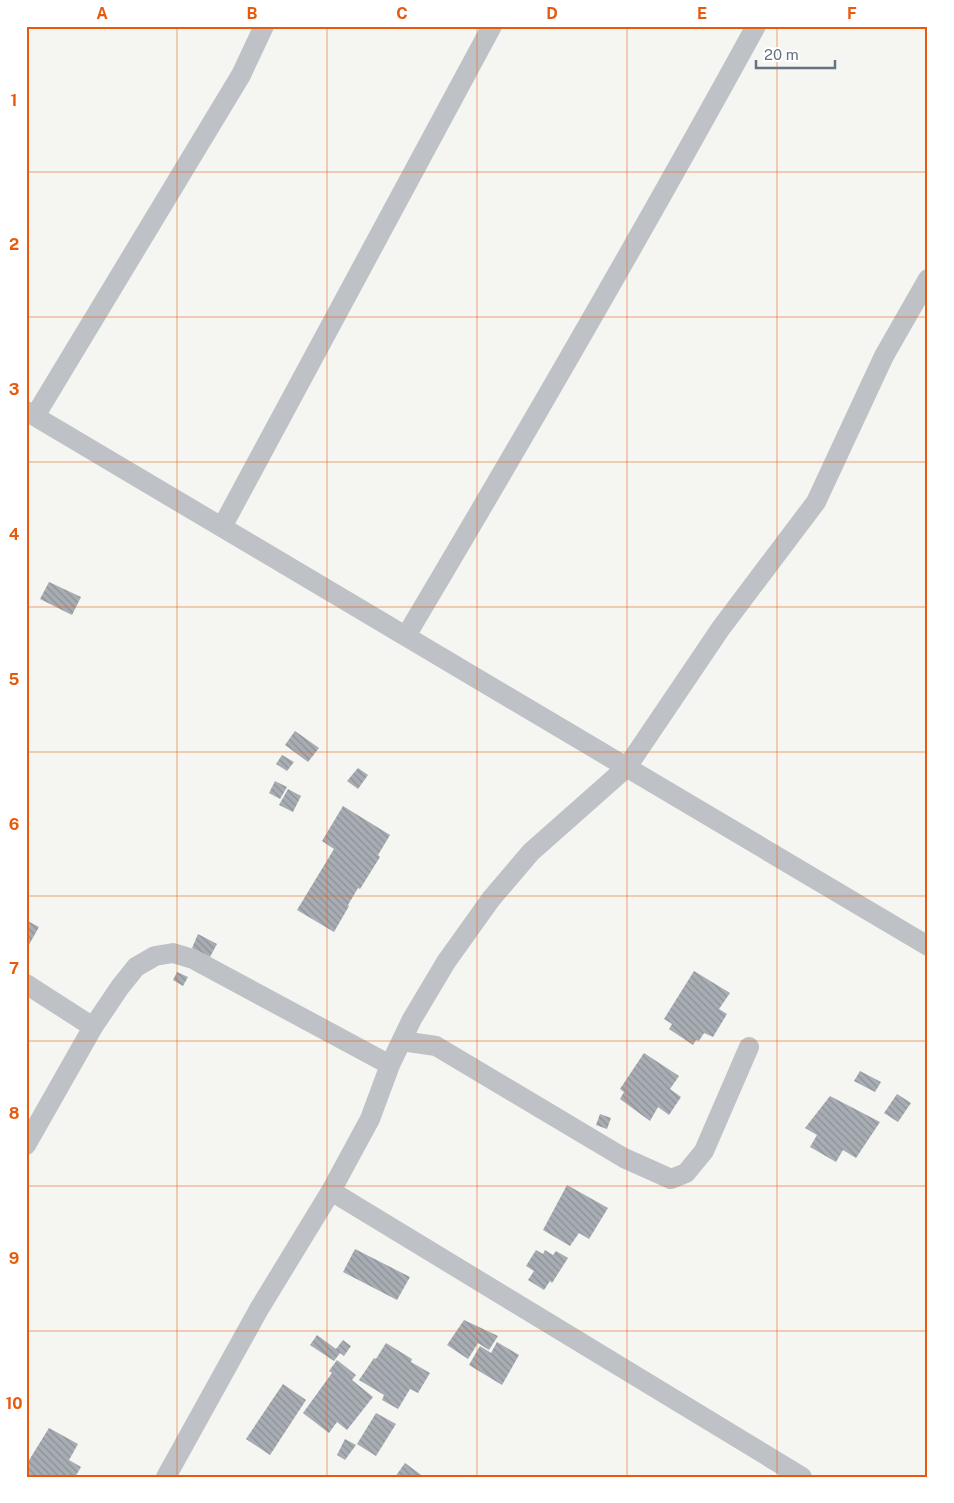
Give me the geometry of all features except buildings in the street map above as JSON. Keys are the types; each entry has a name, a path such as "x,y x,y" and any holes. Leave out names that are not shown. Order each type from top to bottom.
{"street":[{"path":"264,26 241,75 31,413 928,946"},
{"path":"222,527 492,26"},
{"path":"406,636 677,170 756,26"},
{"path":"166,1477 259,1309 330,1191 370,1119 390,1065 412,1019 446,962 492,899 531,852 626,767 721,628 816,502 884,356 928,279"},
{"path":"26,1145 93,1027 120,987 136,967 155,956 173,953 194,959 390,1065"},
{"path":"26,984 93,1027"},
{"path":"402,1040 436,1046 624,1158 671,1179 686,1173 704,1150 749,1047"},
{"path":"330,1191 802,1477"}]}
